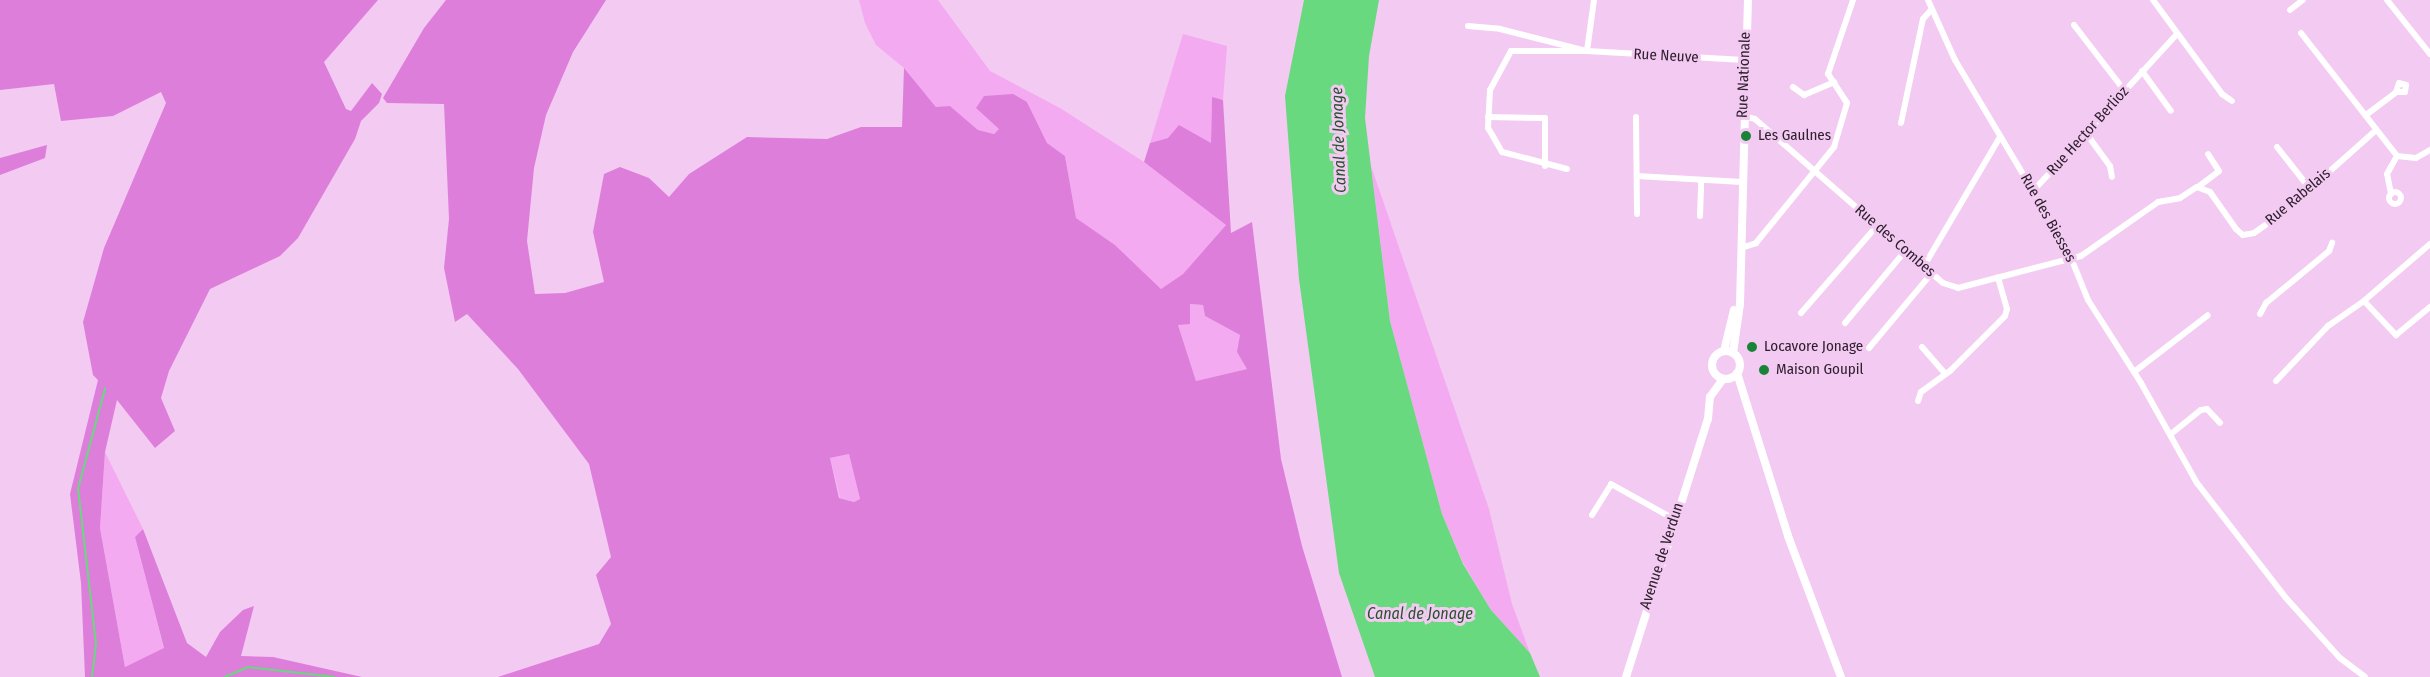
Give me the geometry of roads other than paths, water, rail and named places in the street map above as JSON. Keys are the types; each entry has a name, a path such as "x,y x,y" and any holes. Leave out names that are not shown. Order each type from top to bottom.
{"main road":[{"name":"Rue Nationale","path":"1728,352 1739,324 1742,116 1748,0"},
{"path":"1730,377 1739,362 1728,352 1714,358 1714,372 1730,377 1746,406 1788,536 1841,677"},
{"name":"Avenue de Verdun","path":"1701,435 1705,393 1714,372"},
{"name":"Avenue de Verdun","path":"1626,677 1701,435 1713,388 1730,377"}],"street":[{"path":"1587,51 1594,0"},
{"path":"1741,248 1756,243 1834,147 1847,103 1828,74 1853,0"},
{"name":"Rue des Biesses","path":"1928,0 1955,60 2034,190 2072,259 2088,300 2134,372 2198,483 2286,598 2340,658 2365,677"},
{"path":"2153,0 2177,34 2232,101"},
{"path":"2290,10 2303,0"},
{"path":"2387,0 2430,54"},
{"path":"1900,123 1923,19 1932,9"},
{"path":"2074,25 2124,90"},
{"name":"Rue Neuve","path":"1468,26 1500,29 1587,51"},
{"path":"2301,33 2397,156 2416,159 2430,150"},
{"name":"Rue Hector Berlioz","path":"2034,190 2177,34"},
{"name":"Rue Neuve","path":"1488,117 1490,90 1511,51 1549,48 1556,52 1587,51 1744,60"},
{"name":"Rue Hector Berlioz","path":"2142,71 2171,111"},
{"path":"1793,87 1804,95 1834,82"},
{"path":"2366,115 2396,92"},
{"name":"Rue des Combes","path":"1742,116 1755,119 1950,287 1958,288 2072,259"},
{"path":"1545,165 1545,118 1488,117 1491,137 1502,152 1545,165 1568,170"},
{"path":"1636,117 1637,214"},
{"name":"Rue Rabelais","path":"2198,187 2210,192 2236,230 2248,235 2284,212 2376,130"},
{"path":"2086,133 2110,166 2112,177"},
{"path":"1924,266 2000,137"},
{"path":"2277,147 2310,189"},
{"path":"2072,259 2158,202 2180,198 2219,171 2208,154"},
{"path":"2391,194 2387,174 2397,156"},
{"path":"1637,177 1742,182"},
{"path":"1700,216 1701,180"},
{"path":"1801,313 1877,226"},
{"path":"2260,314 2266,303 2329,251 2332,243"},
{"path":"2276,381 2328,326 2364,301 2430,244"},
{"path":"1845,322 1906,250"},
{"path":"1869,348 1932,273"},
{"path":"1918,401 1921,392 1945,373 2005,316 2007,309 1998,277"},
{"path":"2364,301 2396,335 2430,306"},
{"path":"2134,372 2208,315"},
{"path":"1922,347 1945,373"},
{"path":"2171,435 2201,410 2207,409 2220,423"},
{"path":"1592,515 1611,484 1674,519"}],"water":[{"name":"Canal de Jonage","path":"1304,0 1379,0 1369,56 1365,118 1390,321 1442,514 1463,564 1491,610 1530,653 1540,677 1375,677 1339,573 1299,279 1285,96"}],"waterway":[{"path":"92,677 96,644 78,489 105,389"},
{"path":"225,677 248,667 334,677"}],"place":[{"name":"Les Gaulnes","path":"1746,136"},
{"name":"Locavore Jonage","path":"1752,347"},
{"name":"Maison Goupil","path":"1764,370"}]}
